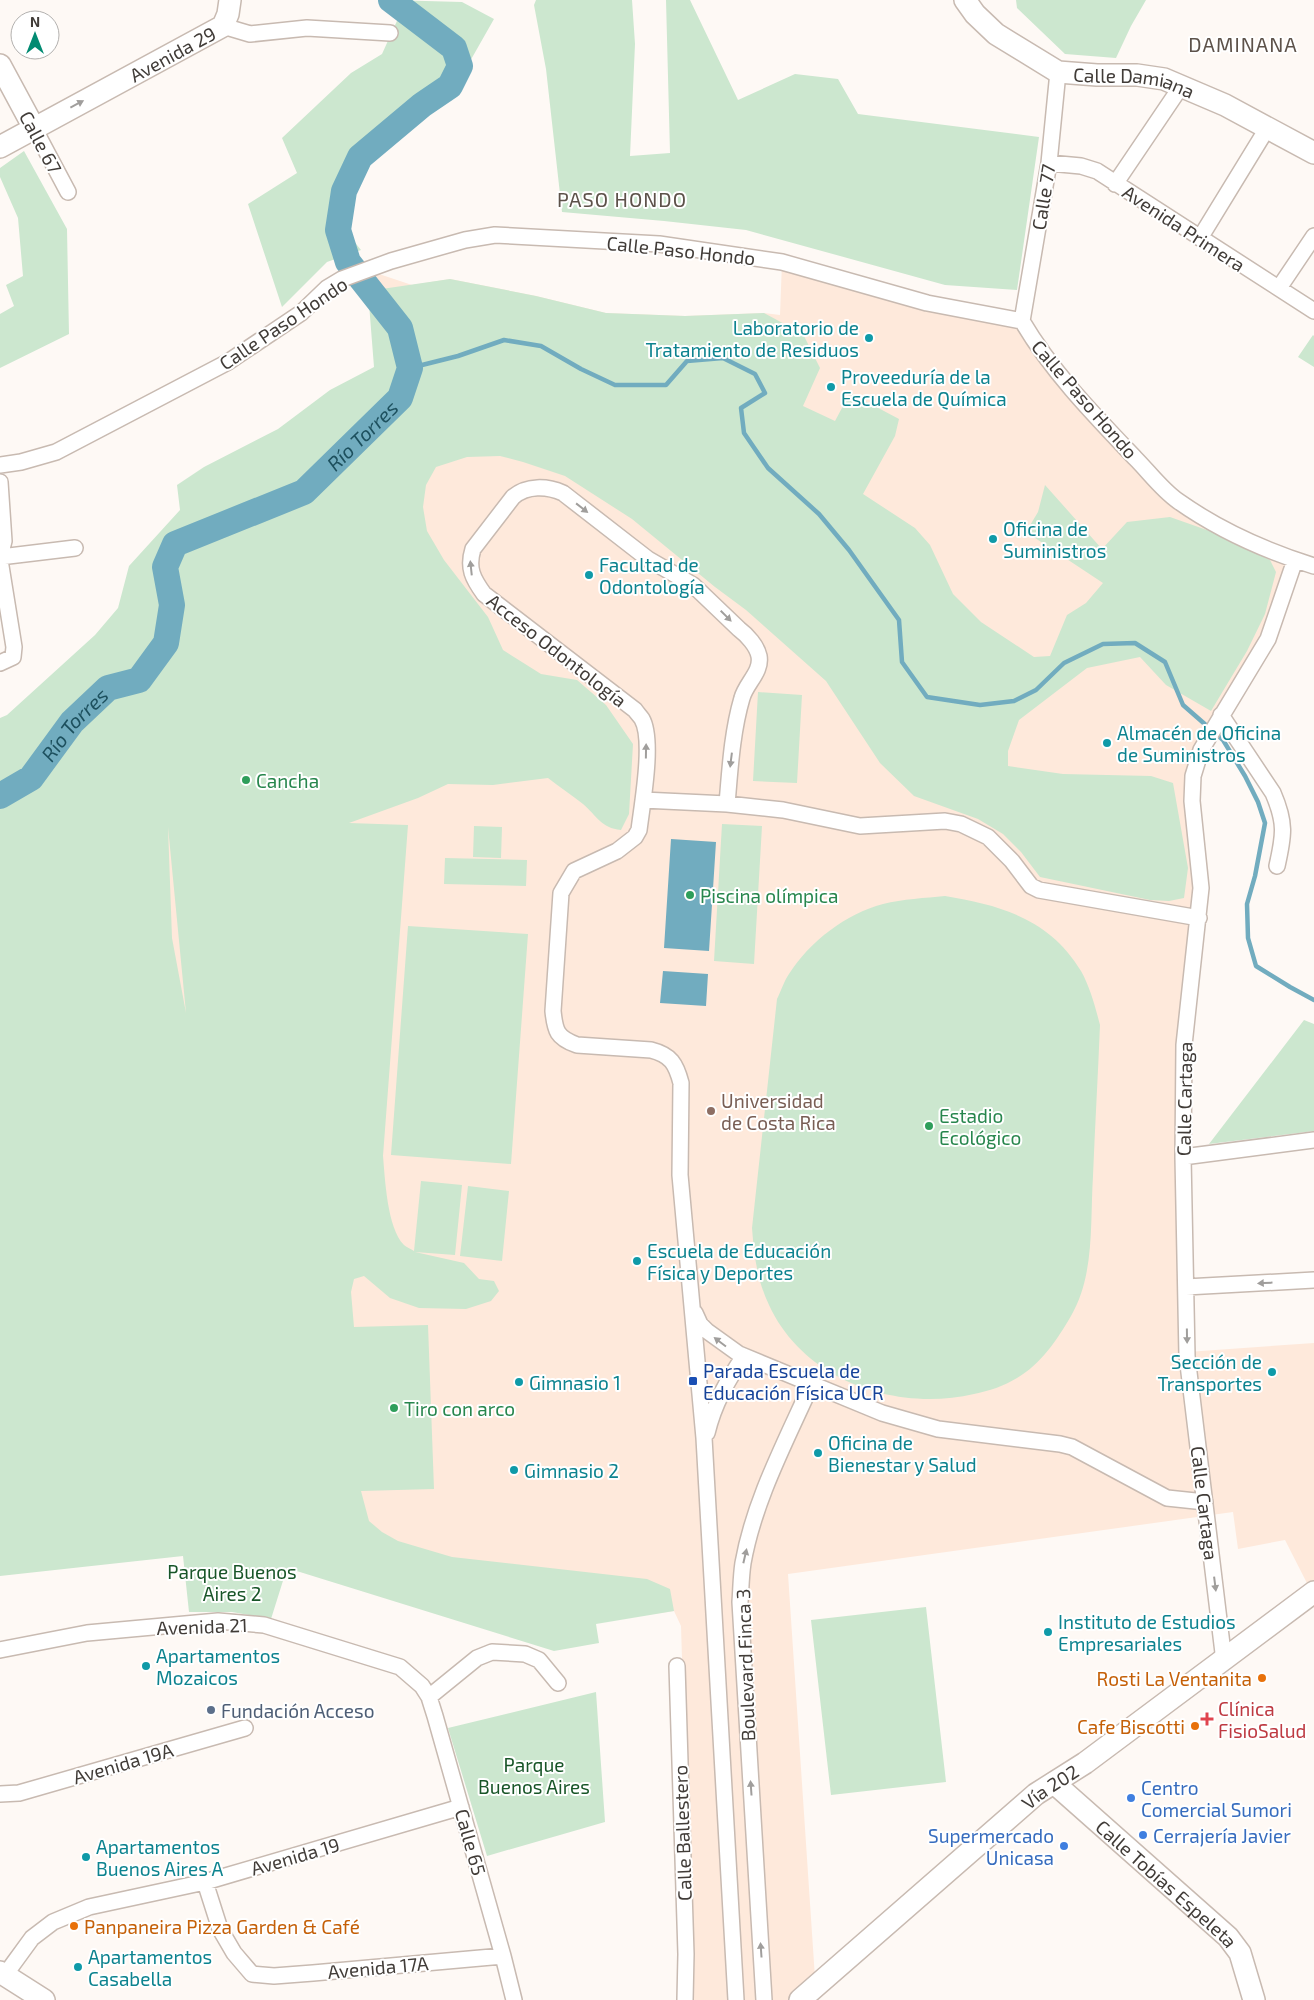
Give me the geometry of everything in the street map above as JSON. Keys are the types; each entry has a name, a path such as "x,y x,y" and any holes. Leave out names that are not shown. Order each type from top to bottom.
{"main road":[{"path":"223,26 228,14 230,0"},
{"name":"Calle Damiana","path":"964,0 975,14 996,34 1058,72 1097,75 1137,75 1164,79 1182,85 1268,127 1314,153"},
{"name":"Avenida 29","path":"0,147 223,26"},
{"name":"Calle 67","path":"0,65 34,128"},
{"name":"Vía 202","path":"800,2000 1009,1815 1036,1794 1086,1763 1314,1592"},
{"name":"Calle Tobías Espeleta","path":"1054,1783 1228,1937 1240,1952 1254,2000"},
{"path":"3,1974 44,2000"}],"street":[{"name":"Avenida 29","path":"223,26 250,34 307,28 390,33"},
{"name":"Calle 77","path":"1022,321 1049,163 1058,72"},
{"path":"1115,184 1182,85"},
{"path":"1200,238 1268,127"},
{"name":"Calle 67","path":"34,128 68,192"},
{"name":"Avenida Primera","path":"1049,163 1081,166 1097,171 1314,311"},
{"name":"Calle Paso Hondo","path":"0,464 21,462 56,452 228,362 301,313 327,288 342,279 391,261 465,240 496,235 659,244 782,262 927,303 1022,321 1054,369 1098,419 1175,500 1207,521 1232,534 1314,566"},
{"path":"1279,288 1314,236"},
{"path":"0,482 4,541 0,558 14,646 13,657 0,663"},
{"name":"Acceso Odontología","path":"642,800 647,752 646,733 642,719 627,703 484,594 473,578 470,566 470,557 473,549 513,497 520,491 536,488 563,493 648,559 693,584 747,635 759,656 758,669 745,688 734,732 727,804"},
{"path":"0,558 74,548"},
{"name":"Calle Cartaga","path":"1224,1661 1187,1356 1183,1157 1184,1045 1201,888 1192,801 1193,776 1201,750 1268,639 1295,560"},
{"path":"1221,715 1273,793 1279,806 1283,822 1283,839 1277,866"},
{"path":"642,800 727,804 800,812 860,826 946,821 961,824 976,830 994,842 1012,861 1031,886 1039,890 1199,918"},
{"name":"Boulevard Finca 3","path":"642,800 639,830 635,837 617,851 574,871 560,893 552,1011 554,1026 558,1034 566,1041 577,1044 652,1050 663,1053 673,1060 678,1069 682,1097 680,1175 694,1311 704,1445 736,2000"},
{"path":"1183,1157 1314,1140"},
{"path":"1186,1287 1314,1280"},
{"name":"Boulevard Finca 3","path":"694,1311 700,1324 724,1346 811,1385 766,1485 754,1519 743,1565 740,1592 764,2000"},
{"name":"Boulevard Finca 3","path":"704,1445 715,1404 726,1382 744,1356"},
{"path":"811,1385 882,1413 938,1429 1072,1447 1167,1498 1205,1502"},
{"name":"Avenida 21","path":"0,1650 87,1633 218,1621 264,1625 400,1667 425,1692"},
{"path":"425,1692 477,1658 492,1652 525,1654 539,1660 558,1682"},
{"name":"Calle Ballestero","path":"677,1666 686,1944 685,2000"},
{"name":"Calle 65","path":"425,1692 461,1807 504,1956 514,2000"},
{"name":"Avenida 19A","path":"0,1794 19,1793 246,1728"},
{"name":"Avenida 19","path":"3,1974 32,1938 53,1922 88,1907 205,1882 461,1807"},
{"name":"Avenida 17A","path":"205,1882 220,1929 234,1953 252,1974 274,1976 313,1974 504,1956"}],"shaded area":[{"name":"Universidad de Costa Rica","path":"782,262 1022,321 1175,499 1295,560 1268,639 1193,776 1198,855 1184,1045 1187,1352 1314,1343 1314,1592 1312,1593 1285,1540 1238,1549 1233,1512 788,1574 815,1978 788,2000 691,2000 681,1626 674,1611 605,1621 272,1551 0,796 304,492 400,329 361,268 412,285 450,279 536,296 606,313 685,316 764,313 780,315"}],"green space":[{"path":"389,0 462,2 494,19 448,100 374,154 355,175 344,229 361,250 327,262 282,307 248,204 297,173 282,138 351,73 382,54 401,12"},
{"path":"536,0 632,0 635,44 630,156 670,153 666,0 690,0 738,100 795,74 838,79 858,114 1039,137 1017,290 945,285 746,230 562,212 546,69 534,5"},
{"path":"1016,0 1146,0 1116,58 1065,54 1017,8"},
{"path":"24,151 67,229 69,334 0,368 0,314 14,306 6,285 23,276 18,218 0,177 0,168"},
{"name":"Parque Buenos Aires 2","path":"450,279 536,296 606,313 685,316 764,313 803,334 820,368 803,406 835,421 850,393 899,419 895,436 863,494 915,528 930,545 953,594 981,622 1034,657 1050,656 1067,615 1086,603 1103,583 1026,532 1038,512 1045,485 1102,549 1127,522 1170,517 1221,535 1270,560 1276,572 1265,614 1247,651 1211,711 1166,685 1140,657 1087,668 1019,720 1008,751 1008,766 1063,774 1151,776 1173,783 1188,868 1184,898 1169,901 1150,900 1040,877 1021,852 1003,834 978,819 914,796 880,763 826,681 746,610 632,519 565,476 500,456 467,457 436,467 426,485 423,507 427,531 444,560 488,617 503,650 541,674 577,680 606,705 633,744 629,814 621,830 609,827 583,804 548,778 493,785 448,784 418,798 349,823 408,825 383,1156 390,1215 398,1237 404,1245 414,1251 421,1181 462,1185 455,1255 415,1252 464,1263 479,1279 494,1281 499,1291 491,1301 466,1309 419,1308 390,1298 364,1276 354,1279 351,1292 354,1327 428,1325 434,1489 361,1491 369,1521 382,1532 398,1541 452,1557 647,1579 670,1589 674,1611 596,1624 599,1643 554,1651 287,1568 271,1619 232,1612 189,1612 183,1556 0,1576 0,718 7,715 95,635 118,608 129,566 180,510 177,485 204,467 278,429 330,390 374,367 368,291","holes":["168,827 186,1013 172,938"]},
{"path":"1314,336 1314,367 1298,357"},
{"path":"758,692 802,695 797,783 753,781"},
{"path":"722,824 762,826 754,964 714,961"},
{"path":"474,826 502,827 501,858 473,857"},
{"path":"445,858 527,860 526,886 444,884"},
{"name":"Estadio Ecológico","path":"945,896 1004,910 1022,917 1039,927 1069,953 1087,984 1100,1025 1090,1248 1088,1266 1079,1300 1060,1334 1034,1366 1002,1386 974,1394 944,1398 914,1398 884,1394 855,1385 829,1371 805,1354 785,1331 765,1296 757,1267 752,1228 777,999 787,977 818,940 830,930 856,915 891,902"},
{"path":"408,926 528,934 511,1164 391,1155"},
{"path":"1304,1020 1314,1024 1314,1131 1209,1144"},
{"path":"468,1186 509,1191 502,1261 460,1256"},
{"path":"926,1607 946,1782 831,1795 811,1620"},
{"name":"Parque Buenos Aires","path":"596,1692 605,1822 487,1856 448,1728"}],"water":[{"name":"Piscina olímpica","path":"671,839 716,842 709,951 664,948"},
{"path":"663,971 708,974 706,1006 660,1003"}],"waterway":[{"name":"Río Torres","path":"0,796 31,778 72,722 108,688 139,680 166,643 172,605 165,567 175,544 304,492 400,398 410,368 400,328 348,262 338,230 344,191 360,157 422,105 450,86 460,66 454,48 391,0"},
{"path":"410,368 458,356 504,340 541,346 581,369 615,385 666,385 687,361 723,358 755,374 765,393 741,408 744,433 768,468 819,514 849,550 899,620 902,662 927,697 980,705 1014,701 1036,690 1064,663 1103,644 1135,643 1165,662 1183,705 1223,740 1245,776 1258,802 1265,823 1255,876 1247,904 1248,938 1256,966 1314,1000"}],"place":[{"name":"Laboratorio de Tratamiento de Residuos","path":"869,338"},
{"name":"Proveeduría de la Escuela de Química","path":"831,387"},
{"name":"Oficina de Suministros","path":"993,539"},
{"name":"Facultad de Odontología","path":"589,575"},
{"name":"Almacén de Oficina de Suministros","path":"1107,743"},
{"name":"Cancha","path":"246,780"},
{"name":"Piscina olímpica","path":"690,895"},
{"name":"Universidad de Costa Rica","path":"711,1111"},
{"name":"Estadio Ecológico","path":"929,1126"},
{"name":"Escuela de Educación Física y Deportes","path":"637,1261"},
{"name":"Sección de Transportes","path":"1272,1372"},
{"name":"Parada Escuela de Educación Física UCR","path":"693,1381"},
{"name":"Gimnasio 1","path":"519,1382"},
{"name":"Tiro con arco","path":"394,1408"},
{"name":"Oficina de Bienestar y Salud","path":"818,1453"},
{"name":"Gimnasio 2","path":"514,1470"},
{"name":"Instituto de Estudios Empresariales","path":"1048,1632"},
{"name":"Apartamentos Mozaicos","path":"146,1666"},
{"name":"Rosti La Ventanita","path":"1262,1678"},
{"name":"Fundación Acceso","path":"211,1710"},
{"name":"Clínica FisioSalud","path":"1207,1719"},
{"name":"Cafe Biscotti","path":"1195,1726"},
{"name":"Centro Comercial Sumori","path":"1131,1798"},
{"name":"Cerrajería Javier","path":"1143,1835"},
{"name":"Supermercado Unicasa","path":"1064,1846"},
{"name":"Apartamentos Buenos Aires A","path":"86,1857"},
{"name":"Panpaneira Pizza Garden & Café","path":"74,1926"},
{"name":"Apartamentos Casabella","path":"78,1967"}],"district":[{"name":"DAMINANA","path":"1243,44"},
{"name":"PASO HONDO","path":"622,199"}]}
